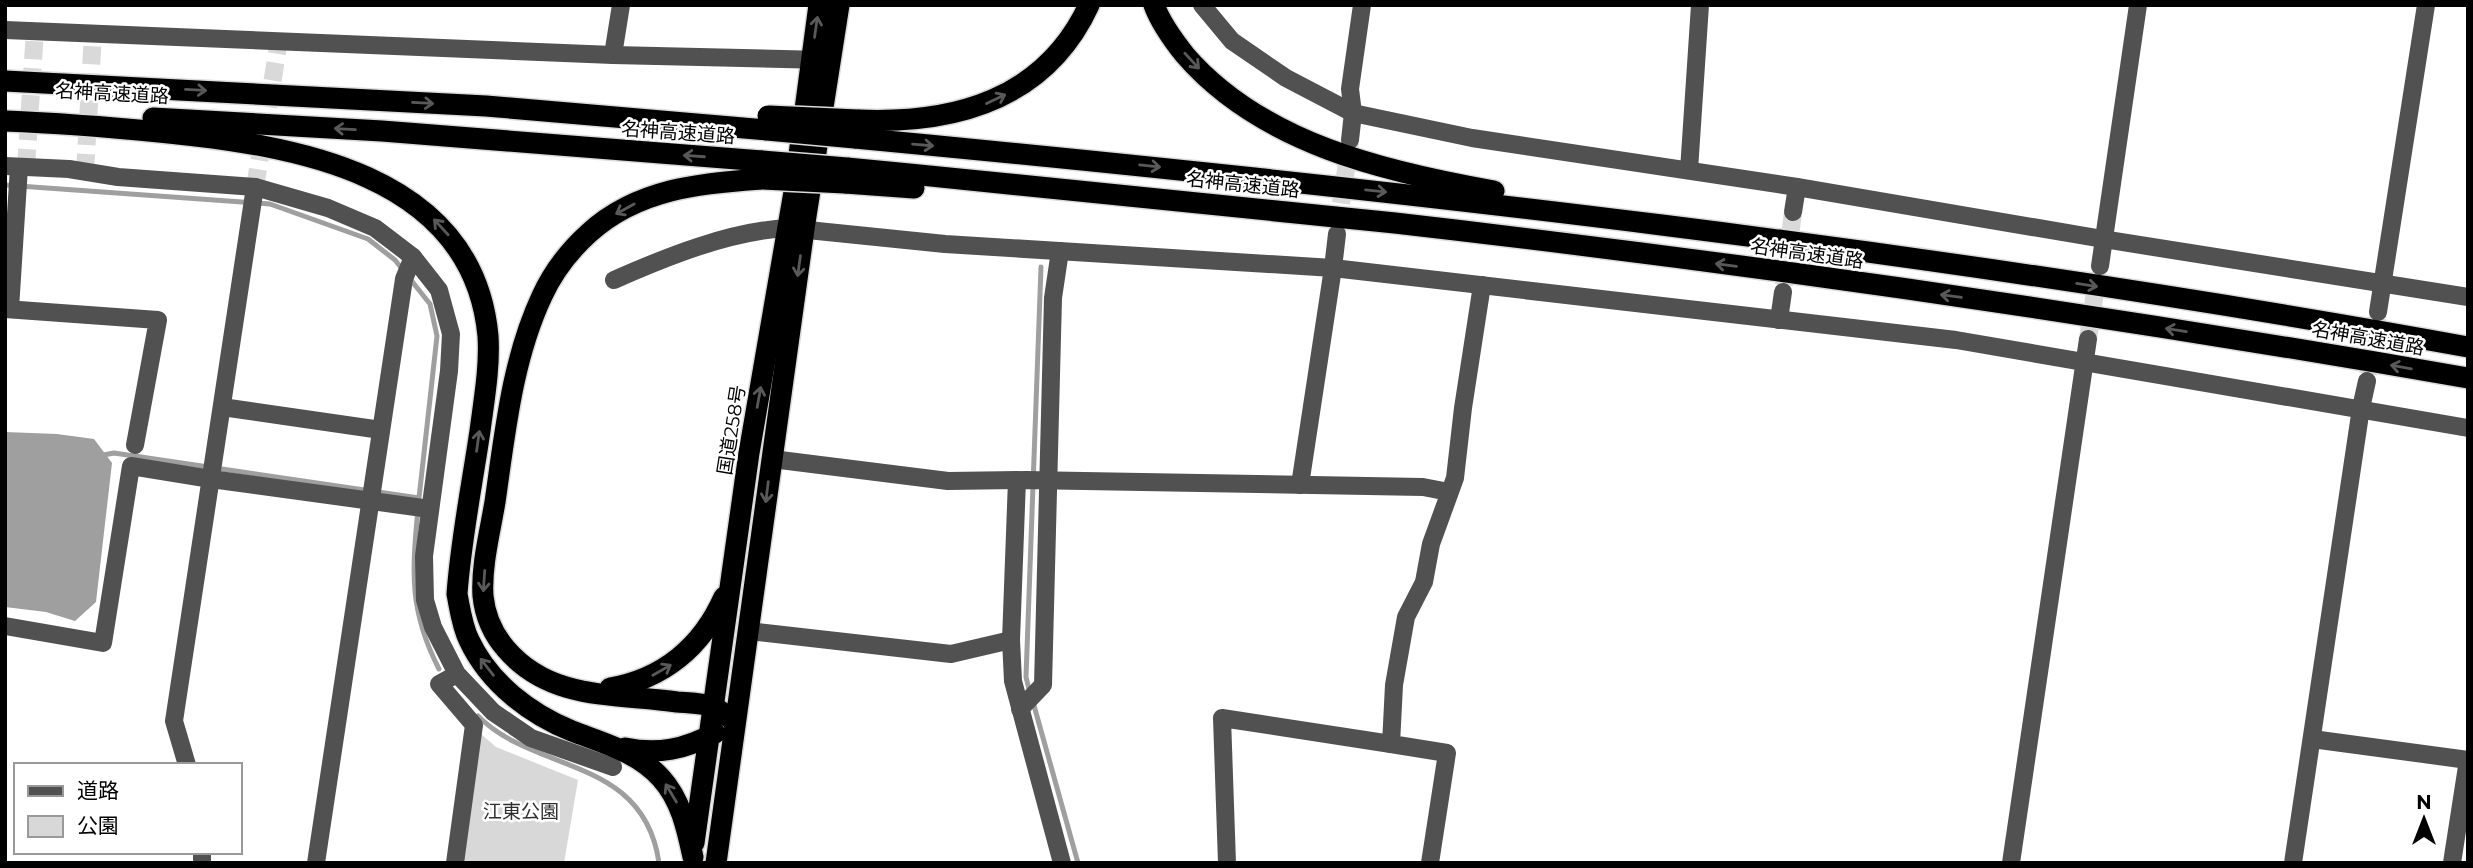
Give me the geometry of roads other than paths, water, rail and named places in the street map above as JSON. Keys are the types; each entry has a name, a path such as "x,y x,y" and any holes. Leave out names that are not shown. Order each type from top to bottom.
{"highway":[{"name":"国道258号","path":"819,5 821,60"},
{"name":"国道258号","path":"716,863 772,459 796,229 821,60 839,5"},
{"path":"857,129 891,121 924,119 970,110 1016,89 1040,71 1075,32 1089,5"},
{"path":"1154,5 1171,38 1214,84 1240,104 1306,140 1382,167 1424,179 1558,202 1849,241 2054,279"},
{"name":"名神高速道路","path":"5,81 857,129 1154,167 1549,211 1845,248 2468,346"},
{"name":"名神高速道路","path":"5,111 382,131 762,170 846,176 982,192 1137,196 1398,224 1843,280 2279,345 2468,378"},
{"path":"5,121 195,136 283,149 355,172 385,186 433,219 456,246 478,287 488,339 483,408 457,594 469,640 482,663 519,701 543,717 608,744 648,766 662,779 683,816 692,860"},
{"path":"608,744 655,751 685,747 735,722 713,707 573,690 553,684 520,664 494,633 483,596 486,561 509,409 527,333 554,272 590,232 611,216 662,192 762,170"},
{"name":"国道258号","path":"692,860 749,453 796,229"},
{"path":"573,690 626,685 664,669 682,656 712,621 733,572"}],"street":[{"path":"612,55 621,5"},
{"path":"1202,5 1232,41 1286,78 1353,113 1472,138 1797,187 2468,297"},
{"path":"1350,140 1353,113 1350,89 1362,5"},
{"path":"1689,170 1700,5"},
{"path":"2100,266 2138,5"},
{"path":"2378,312 2426,5"},
{"path":"5,30 612,55 821,60"},
{"path":"135,445 158,320 8,309 15,176 69,169 328,208 375,228 409,268 439,290 451,334 449,371 422,508 425,600 433,628 457,674 494,712 531,738 613,767"},
{"path":"1793,212 1797,187"},
{"path":"186,763 174,720 253,198"},
{"path":"614,280 673,254 767,229 796,229 945,244 1334,268 1956,340 2468,428"},
{"path":"1300,485 1334,268 1336,233"},
{"path":"1060,251 1011,640 1013,681 1028,702 1062,863"},
{"path":"316,863 381,430 409,268"},
{"path":"1391,744 1394,685 1405,617 1424,582 1431,544 1455,478 1482,285"},
{"path":"1779,320 1783,292"},
{"path":"2011,863 2088,339"},
{"path":"2293,863 2367,380"},
{"path":"222,407 381,430"},
{"path":"772,459 948,481 1423,487 1449,492"},
{"path":"5,626 103,643 131,466 212,471 372,494 422,508"},
{"path":"1028,702 1043,685 1033,480"},
{"path":"749,631 951,654 1011,640"},
{"path":"455,863 474,725 439,684 457,674"},
{"path":"1227,863 1222,718 1447,753 1430,863"},
{"path":"2312,739 2468,760 2452,863"}],"waterway":[{"path":"5,185 270,204 368,239 395,260 430,304 437,336 419,498 114,453 98,456"},
{"path":"1030,693 1026,677 1041,267"},
{"path":"418,509 415,591 422,628 439,669"},
{"path":"1033,702 1078,863"},
{"path":"478,716 502,735 610,785 632,803 649,828 659,863"}],"tunnel":[{"path":"26,167 35,31"},
{"path":"85,172 93,34"},
{"path":"255,187 279,41"},
{"path":"1337,230 1350,143"},
{"path":"1784,285 1793,212"},
{"path":"2088,339 2098,273"},
{"path":"2368,374 2377,318"}],"park label":[{"name":"江東公園","path":"521,811"}]}
